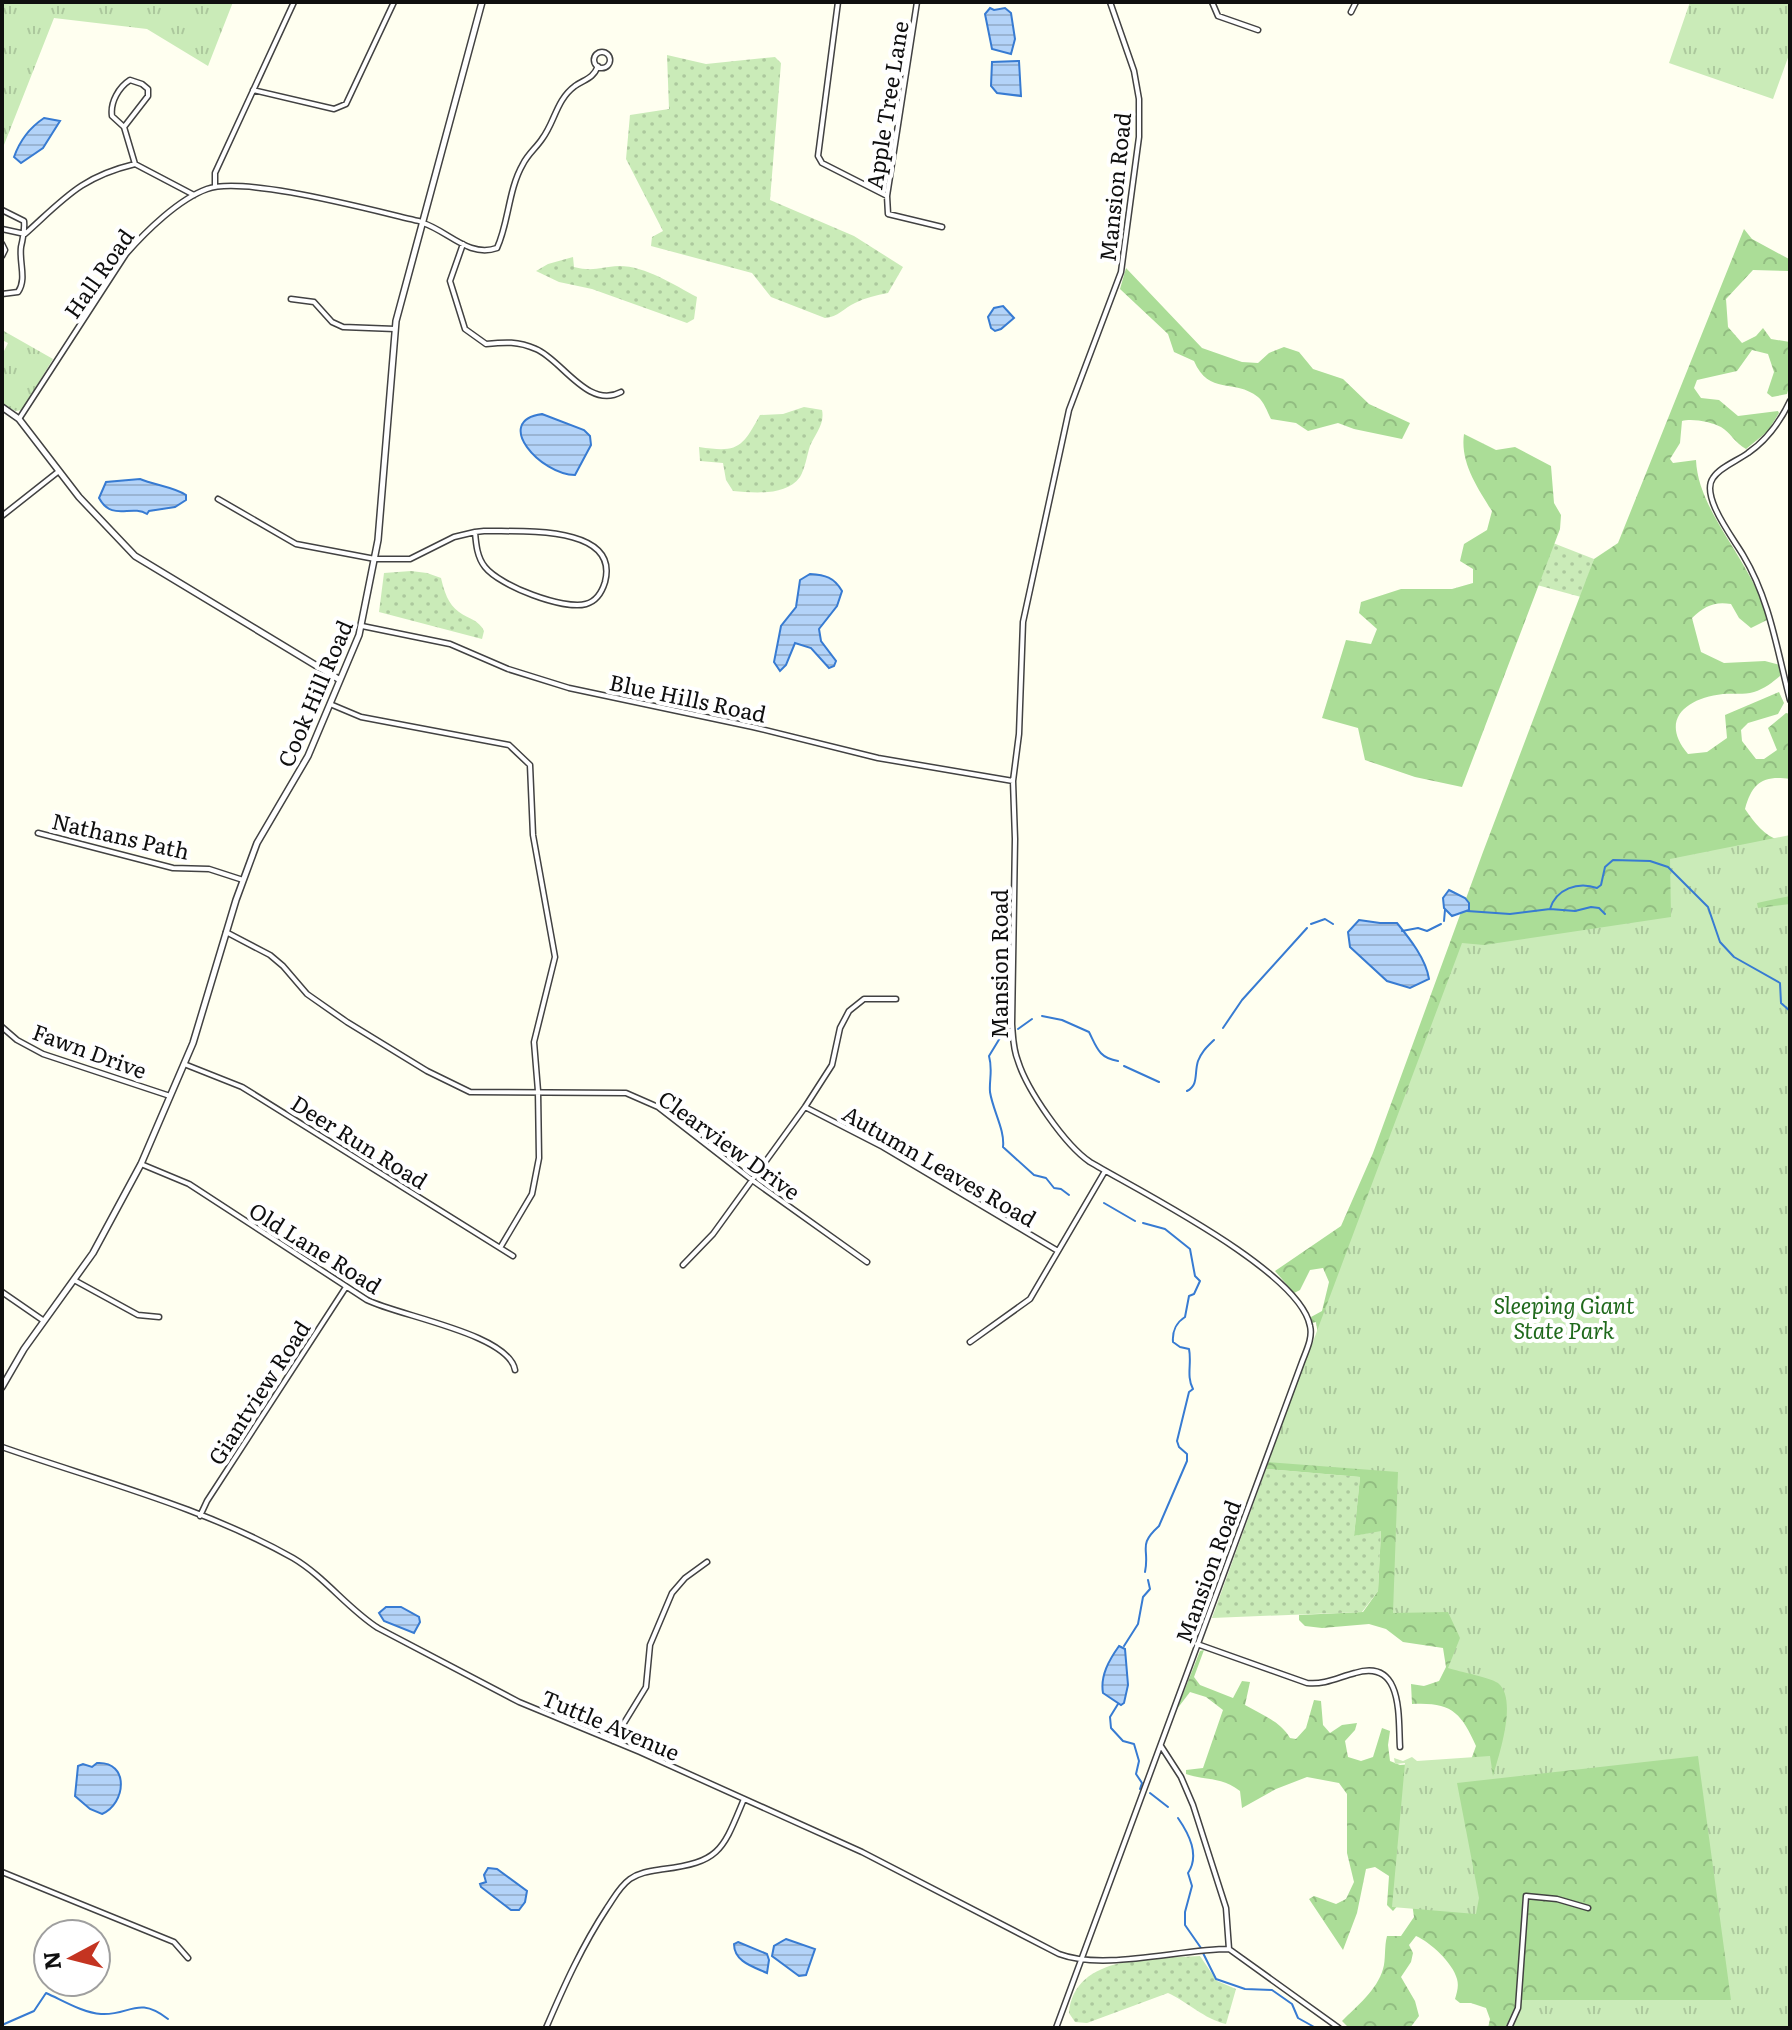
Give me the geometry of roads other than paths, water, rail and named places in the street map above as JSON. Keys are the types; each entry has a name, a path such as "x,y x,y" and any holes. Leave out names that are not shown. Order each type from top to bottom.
{"street":[{"path":"215,186 215,173 294,2"},
{"path":"253,90 334,109 346,104 394,2"},
{"name":"Cook Hill Road","path":"2,1387 108,1228 141,1164 184,1064 243,880 261,835 301,768 362,626 375,559 395,329 482,2"},
{"path":"838,2 818,156 822,163 887,196"},
{"name":"Apple Tree Lane","path":"917,2 887,196 888,214 942,227"},
{"name":"Mansion Road","path":"1056,2028 1310,1337 1310,1326 1297,1303 1252,1258 1083,1158 1067,1142 1026,1080 1015,1051 1012,1024 1013,781 1019,734 1020,648 1069,410 1121,272 1138,152 1140,122 1137,85 1127,44 1110,2"},
{"path":"1212,2 1218,16 1258,30"},
{"path":"1351,12 1356,2"},
{"path":"598,66 589,79 575,86 562,100 549,128 522,166 497,248 487,252 463,244 450,281 465,329 486,344 513,341 539,350 573,380 593,392 615,395 621,392"},
{"path":"124,127 148,96 148,89 130,80 121,85 111,109 112,116 124,127 135,164"},
{"path":"25,234 86,180 135,164 194,195"},
{"name":"Hall Road","path":"19,419 126,254 147,231 194,195 215,186 253,186 423,222 463,244"},
{"path":"2,210 24,221 25,234 21,248 23,285 18,292 2,294"},
{"path":"2,229 25,234"},
{"path":"2,244 5,250 2,256"},
{"path":"291,299 314,302 332,322 343,327 395,329"},
{"path":"1790,401 1772,431 1752,451 1713,477 1709,491 1760,586 1790,700"},
{"path":"2,407 19,419 110,532 140,560 340,680"},
{"path":"2,516 59,471"},
{"path":"218,499 296,544 375,559 410,559 454,537 475,532 563,535 601,550 606,559 607,573 603,589 597,599 576,605 552,601 526,591 492,574 484,566 475,532"},
{"name":"Blue Hills Road","path":"362,626 450,644 508,669 561,686 768,730 878,758 1013,781"},
{"path":"330,704 361,717 509,745 530,765 533,835 555,957 534,1042 539,1158 532,1194 500,1248"},
{"name":"Nathans Path","path":"38,833 173,868 209,869 243,880"},
{"name":"Clearview Drive","path":"226,932 270,955 307,994 427,1071 470,1092 626,1093 658,1107 752,1180 867,1262"},
{"path":"683,1265 713,1234 805,1107 832,1065 840,1028 849,1011 864,999 896,999"},
{"name":"Fawn Drive","path":"2,1027 17,1040 43,1054 170,1096"},
{"name":"Deer Run Road","path":"184,1064 242,1087 513,1256"},
{"name":"Autumn Leaves Road","path":"805,1107 894,1154 1058,1251"},
{"name":"Old Lane Road","path":"141,1164 189,1184 346,1287 390,1311 492,1343 512,1359 515,1370"},
{"path":"970,1342 1030,1299 1105,1171"},
{"path":"74,1280 138,1315 159,1317"},
{"name":"Giantview Road","path":"200,1516 346,1287"},
{"path":"2,1292 44,1321"},
{"name":"Tuttle Avenue","path":"2,1447 200,1516 270,1546 304,1565 363,1618 399,1640 519,1702 862,1852 1059,1954 1083,1959 1111,1959 1229,1949"},
{"path":"613,1741 646,1687 650,1645 672,1593 685,1578 707,1562"},
{"path":"1197,1644 1307,1683 1324,1683 1368,1670 1381,1673 1395,1689 1400,1747"},
{"path":"1161,1746 1181,1777 1193,1805 1226,1908 1229,1949 1339,2028"},
{"path":"546,2028 583,1945 619,1889 631,1878 645,1872 700,1863 715,1855 726,1840 744,1799"},
{"path":"2,1872 174,1942 188,1958"},
{"path":"1509,2028 1518,2008 1526,1896 1557,1899 1588,1908"}],"water":[{"path":"990,8 1005,8 1011,13 1015,39 1011,54 992,49 985,14"},
{"path":"1019,61 1021,96 997,93 991,86 992,62"},
{"path":"44,118 60,121 43,148 21,163 14,157 19,145 29,130"},
{"path":"1003,306 1014,318 995,331 988,317 994,308"},
{"path":"542,414 584,430 590,436 591,445 575,475 548,466 527,447 521,426 528,419"},
{"path":"140,479 181,492 186,495 186,500 175,507 149,511 147,514 110,509 99,498 106,482"},
{"path":"810,574 829,578 842,591 837,606 819,629 821,641 836,661 829,668 811,648 795,643 786,665 780,671 774,662 781,626 796,607 800,580"},
{"path":"1449,890 1465,898 1469,910 1452,916 1444,908 1443,898"},
{"path":"1359,920 1397,923 1421,957 1429,979 1410,988 1387,981 1350,947 1348,932"},
{"path":"386,1607 401,1607 419,1617 420,1622 414,1633 384,1621 379,1613"},
{"path":"1119,1646 1125,1649 1128,1685 1121,1705 1103,1693 1102,1687 1106,1668"},
{"path":"97,1763 108,1764 115,1769 121,1784 116,1802 102,1814 90,1809 75,1796 78,1766 92,1767"},
{"path":"488,1868 497,1869 527,1891 525,1902 519,1910 511,1910 481,1887 480,1884 486,1882 484,1875"},
{"path":"786,1939 815,1949 806,1975 799,1976 772,1956 774,1946"},
{"path":"738,1942 767,1954 767,1973 741,1960 734,1944"}],"waterway":[{"path":"1550,909 1557,896 1569,888 1597,888 1601,885 1605,867 1613,860 1650,861 1668,867 1708,907 1720,942 1734,957 1780,983 1781,1003 1790,1011"},
{"path":"1467,911 1510,914 1550,909 1575,911 1591,907 1599,908 1605,914"},
{"path":"1444,921 1445,910"},
{"path":"1311,924 1325,919 1333,924"},
{"path":"1402,931 1418,928 1427,931 1441,924"},
{"path":"1223,1028 1242,1000 1307,928"},
{"path":"1042,1016 1062,1020 1089,1032 1103,1055 1118,1061"},
{"path":"1018,1029 1032,1019"},
{"path":"1009,1029 1003,1033 989,1056 990,1092 1003,1147 1034,1175 1046,1178 1054,1188 1069,1195"},
{"path":"1187,1091 1195,1082 1200,1058 1214,1040"},
{"path":"1124,1066 1159,1082"},
{"path":"1104,1203 1135,1221"},
{"path":"1143,1223 1165,1229 1190,1249 1195,1276 1200,1281 1194,1294 1189,1296 1185,1317 1176,1327 1173,1338 1173,1342 1180,1347 1189,1349 1190,1354 1193,1389 1189,1392 1177,1441 1187,1454 1187,1461 1159,1526 1146,1543 1145,1572"},
{"path":"1124,1646 1138,1624 1143,1597 1150,1589 1148,1580"},
{"path":"1118,1704 1110,1717 1111,1728 1123,1741 1134,1744 1139,1761 1136,1774 1142,1783 1140,1789"},
{"path":"1150,1793 1168,1807"},
{"path":"1178,1818 1193,1852 1188,1873 1192,1886 1185,1925 1201,1948"},
{"path":"1203,1953 1216,1979 1245,1989 1272,1990 1292,2004 1298,2018 1316,2028"},
{"path":"2,2025 34,2011 46,1993 94,2013 111,2014 141,2007 168,2019"}],"park label":[{"name":"Sleeping Giant State Park","path":"1564,1316"}]}
